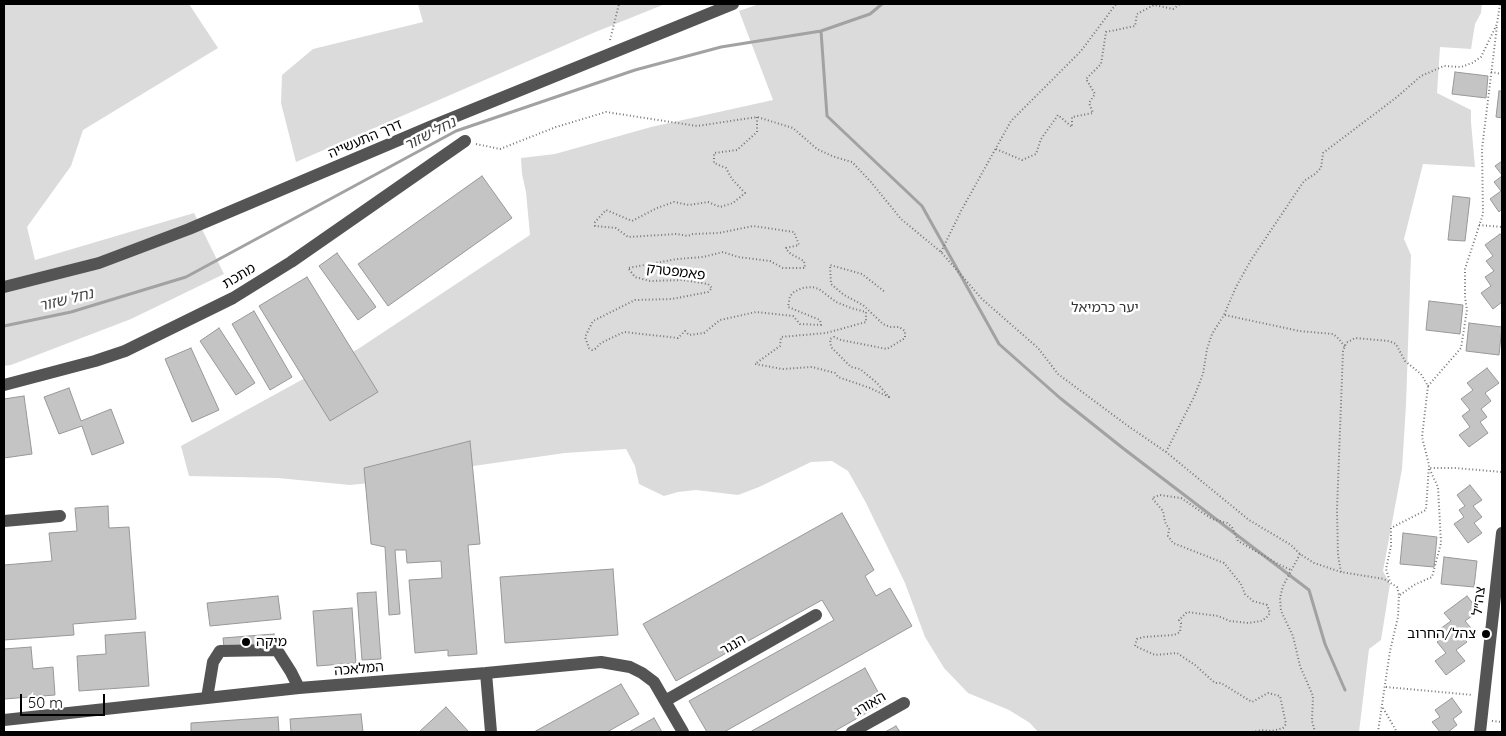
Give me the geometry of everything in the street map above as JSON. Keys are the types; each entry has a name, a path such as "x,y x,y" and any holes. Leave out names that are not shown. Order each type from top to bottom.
{"street":[{"name":"דרך התעשייה","path":"4,287 99,262 189,229 432,126 733,4"},
{"name":"מתכת","path":"4,385 125,351 233,298 291,262 464,141"},
{"path":"4,521 60,516"},
{"name":"צה״ל","path":"1480,732 1502,533"},
{"name":"הנגר","path":"665,701 816,615"},
{"path":"207,698 213,662 220,652 277,650 299,688"},
{"path":"1489,650 1502,652"},
{"name":"המלאכה","path":"4,720 299,688 601,662 617,664 642,673 654,682 683,732"},
{"path":"486,673 491,732"},
{"name":"האורג","path":"852,732 904,703"}],"path":[{"path":"606,56 619,4"},
{"path":"941,252 961,211 1011,121 1081,51 1112,6 1116,4"},
{"path":"996,149 1022,160 1036,154 1041,139 1058,115 1072,126 1072,117 1092,113 1089,103 1095,94 1086,79 1101,64 1106,32 1134,26 1137,14 1154,5 1173,9 1180,4"},
{"path":"1399,595 1414,585 1432,577 1441,543 1438,487 1429,468 1422,437 1428,386 1461,348 1468,310 1465,297 1465,269 1483,214 1482,149 1500,4"},
{"path":"1166,452 1194,397 1203,374 1207,349 1212,334 1224,315 1236,287 1251,260 1304,181 1315,174 1320,168 1323,153 1397,97 1421,76 1444,66 1461,67 1481,57 1497,24"},
{"path":"1491,72 1502,74"},
{"path":"464,141 500,149 556,127 606,112 697,126 757,117 793,128 817,149 852,162 901,219 941,252 982,300 1038,348 1058,374 1166,452 1250,520 1291,545 1300,554 1314,563 1341,572 1384,579 1397,587 1399,595 1398,617 1390,651 1378,732"},
{"name":"פאמפטרק","path":"757,117 757,132 736,150 714,152 714,163 726,168 732,179 745,193 733,203 720,207 708,202 689,205 674,202 657,208 632,221 606,210 595,222 595,226 616,228 628,237 676,234 688,236 693,234 719,233 753,226 794,232 799,245 786,248 791,254 804,261 806,268 783,268 770,261 738,257 723,252 703,257 677,259 628,268 635,277 650,281 683,280 708,284 712,288 708,292 672,299 635,300 592,321 585,337 589,348 595,349 601,343 624,332 678,338 685,331 690,335 704,332 720,320 756,312 793,316 800,324 821,325 820,320 788,307 790,296 794,292 802,288 819,288 836,302 866,312 866,322 826,333 781,337 780,346 755,364 782,369 812,367 835,373 838,377 889,396 860,369 851,367 831,347 830,339 834,337 887,349 905,338 905,331 900,327 890,327 883,324 863,305 844,295 831,284 830,265 862,274 885,292"},
{"path":"1479,225 1502,227"},
{"path":"1224,315 1299,331 1333,334 1339,338 1344,347"},
{"path":"1341,572 1338,555 1337,510 1344,347 1346,343 1355,338 1389,341 1396,344 1405,361 1421,374 1428,386"},
{"path":"1429,468 1502,472"},
{"path":"1390,582 1386,569 1391,546 1391,528 1426,510 1429,468"},
{"path":"1252,732 1272,731 1283,728 1286,724 1280,696 1268,693 1252,702 1221,683 1215,683 1177,652 1156,655 1135,646 1137,639 1174,635 1180,632 1181,623 1179,620 1187,612 1218,616 1230,621 1248,623 1260,621 1270,613 1267,605 1253,601 1245,594 1241,584 1224,563 1173,542 1168,536 1169,529 1163,512 1152,498 1160,495 1181,498 1212,519 1227,523 1232,527 1238,541 1291,570"},
{"path":"1300,554 1283,586 1280,598 1281,611 1293,636 1300,666 1313,696 1312,720 1315,732"},
{"path":"1386,687 1484,696"},
{"path":"1382,708 1397,732"}],"green space":[{"path":"4,4 189,4 218,48 83,130 71,166 27,227 35,260 194,213 224,274 131,319 4,366"},
{"path":"418,4 665,4 593,33 296,162 281,103 282,75 313,49 423,22"},
{"name":"יער כרמיאל","path":"759,4 1482,4 1481,13 1475,24 1471,49 1440,47 1437,93 1471,110 1475,167 1423,164 1404,239 1411,255 1402,469 1383,571 1390,584 1381,640 1369,649 1359,732 1038,732 1030,723 1009,710 968,693 944,668 925,637 905,583 865,501 848,471 832,461 811,462 738,495 696,490 664,496 639,484 635,466 626,449 565,453 350,485 278,478 189,476 181,446 358,349 530,235 521,158 555,154 651,127 773,100 739,11"}],"building":[{"path":"1455,72 1488,76 1486,98 1452,94"},
{"path":"1499,91 1502,91 1502,118 1496,117"},
{"path":"1502,161 1502,175 1495,166"},
{"path":"482,176 512,218 388,306 358,264"},
{"path":"1502,176 1502,209 1499,212 1490,199 1501,191 1494,182"},
{"path":"1453,196 1470,198 1465,241 1448,240"},
{"path":"1500,234 1502,236 1502,302 1493,309 1481,293 1491,286 1485,277 1494,271 1486,261 1493,256 1485,245"},
{"path":"337,253 376,307 358,320 319,266"},
{"path":"307,277 378,392 330,421 259,306"},
{"path":"1429,301 1463,305 1460,334 1426,330"},
{"path":"254,311 292,377 270,390 232,324"},
{"path":"1469,323 1502,327 1499,355 1466,351"},
{"path":"219,328 255,383 236,395 200,341"},
{"path":"191,348 219,410 192,422 165,359"},
{"path":"1487,368 1499,383 1485,393 1491,401 1481,409 1487,417 1480,422 1488,433 1469,447 1459,435 1470,427 1462,416 1470,410 1461,399 1473,390 1467,383"},
{"path":"69,388 81,421 111,409 124,443 92,455 82,426 59,434 44,397"},
{"path":"24,396 32,454 4,458 4,399"},
{"path":"470,441 480,544 468,545 477,654 448,656 448,650 415,653 409,580 442,578 441,561 407,563 406,550 395,550 400,614 389,615 385,547 371,544 364,468"},
{"path":"1470,485 1482,500 1473,506 1482,517 1474,523 1482,533 1468,543 1454,524 1464,517 1459,510 1465,506 1457,495"},
{"path":"108,506 109,528 129,527 136,619 73,624 74,635 4,640 4,565 52,561 49,533 77,531 75,508"},
{"path":"842,513 874,570 865,576 876,596 890,588 912,626 724,732 707,732 689,701 834,620 822,600 676,681 643,624"},
{"path":"1403,533 1437,537 1434,567 1400,564"},
{"path":"1444,557 1477,561 1474,587 1441,584"},
{"path":"613,569 618,635 505,643 500,577"},
{"path":"376,592 381,659 362,660 357,593"},
{"path":"278,596 281,619 210,626 207,603"},
{"path":"1467,596 1479,611 1465,621 1471,628 1461,635 1467,642 1456,650 1465,661 1446,675 1435,661 1446,653 1437,642 1445,636 1440,629 1451,621 1444,613"},
{"path":"352,608 356,663 317,666 313,611"},
{"path":"145,632 149,686 79,691 77,656 106,654 105,635"},
{"path":"274,634 276,651 225,656 223,638"},
{"path":"31,647 33,669 53,667 55,695 4,699 4,649"},
{"path":"865,668 884,703 833,732 750,732"},
{"path":"621,684 639,714 607,732 534,732"},
{"path":"1452,698 1462,712 1453,719 1457,725 1448,732 1440,732 1432,722 1440,717 1435,710"},
{"path":"446,707 469,732 419,732"},
{"path":"361,714 363,732 291,732 290,719"},
{"path":"278,717 279,732 191,732 191,723"},
{"path":"654,718 662,732 629,732"},
{"path":"896,726 900,732 885,732"}],"waterway":[{"name":"נחל שזור","path":"4,326 71,312 186,277 456,131 635,70 721,47 821,31 870,14 882,4"},
{"path":"821,31 827,116 922,206 999,344 1060,398 1124,449 1309,590 1325,644 1345,690"}],"place":[{"name":"צהל/החרוב","path":"1486,634"},
{"name":"מיקה","path":"246,642"}]}
